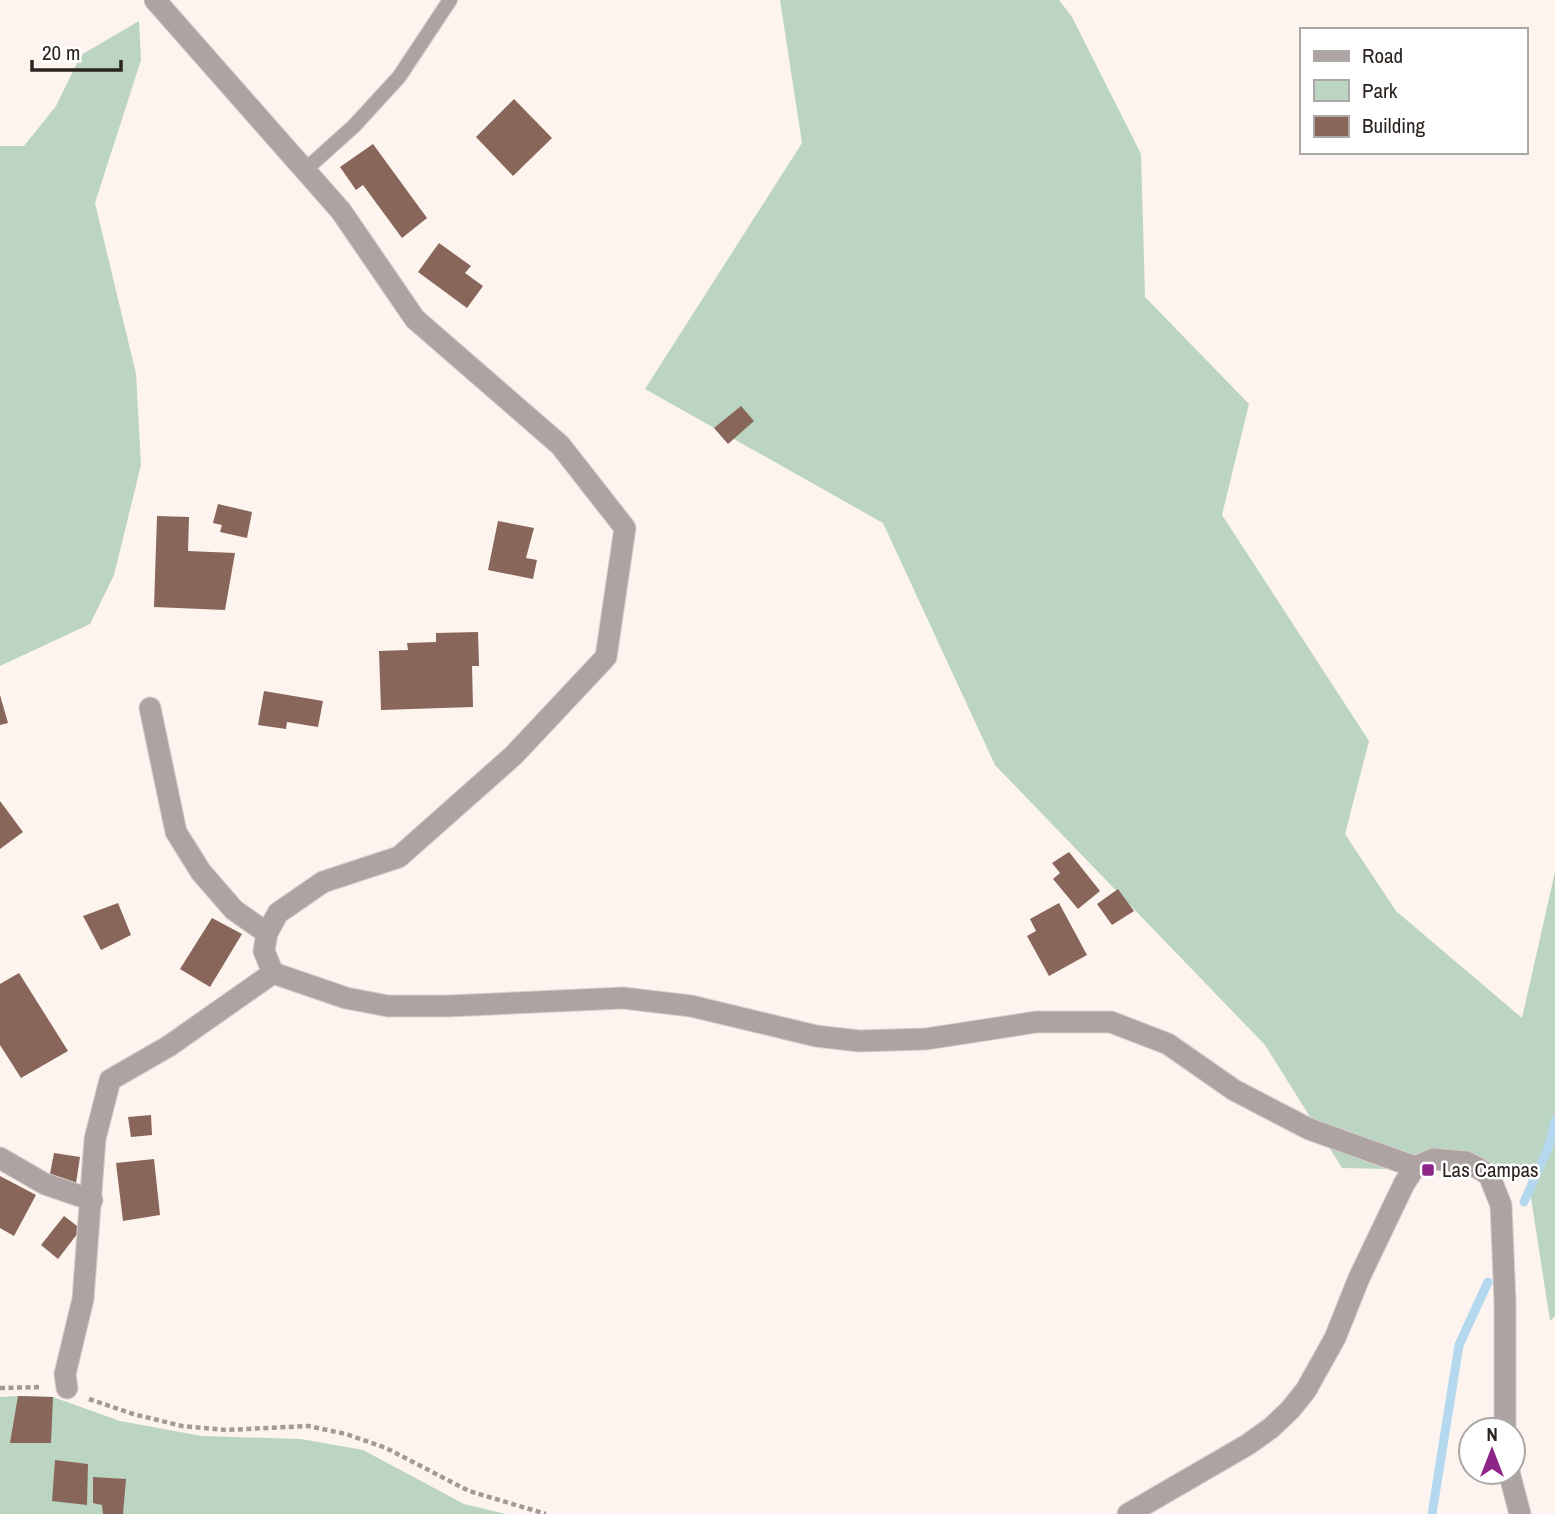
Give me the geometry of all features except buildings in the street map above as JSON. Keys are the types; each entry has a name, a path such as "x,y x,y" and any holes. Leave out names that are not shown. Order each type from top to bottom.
{"street":[{"path":"155,0 341,211 415,319 560,445 625,528 606,657 514,755 399,857 323,882 278,913 267,933 264,951 273,973 346,998 388,1006 623,998 691,1006 816,1036 859,1041 926,1039 1035,1022 1111,1022 1168,1044 1234,1090 1309,1129 1415,1167"},
{"path":"150,708 176,832 201,872 234,910 267,933"},
{"path":"67,1388 65,1374 83,1299 95,1139 110,1080 169,1046 273,973"},
{"path":"0,1158 45,1184 92,1200"},
{"path":"1128,1514 1247,1445 1290,1410 1306,1390 1335,1338 1376,1241 1404,1184 1415,1167 1433,1159 1466,1162 1489,1175 1502,1205 1505,1416"},
{"path":"1513,1486 1520,1514"}],"lane":[{"path":"305,170 354,126 399,77 450,0"}],"path":[{"path":"0,1388 67,1388 133,1414 182,1426 226,1430 308,1426 346,1434 386,1448 469,1491 546,1514"}],"green space":[{"path":"780,0 1059,0 1072,17 1141,154 1145,297 1249,404 1222,515 1369,741 1345,834 1396,911 1522,1018 1555,872 1555,1316 1550,1321 1527,1172 1342,1168 1265,1045 995,765 883,523 645,389 802,143"},
{"path":"139,21 141,60 95,203 136,374 141,465 114,575 90,624 0,666 0,146 24,146 56,106 81,55"},
{"path":"0,1397 53,1397 120,1421 202,1436 301,1439 363,1450 464,1504 506,1514 0,1514"}],"waterway":[{"path":"1524,1202 1548,1148 1555,1121"},
{"path":"1432,1514 1459,1345 1488,1282"}],"place":[{"name":"Las Campas","path":"1428,1170"}]}
